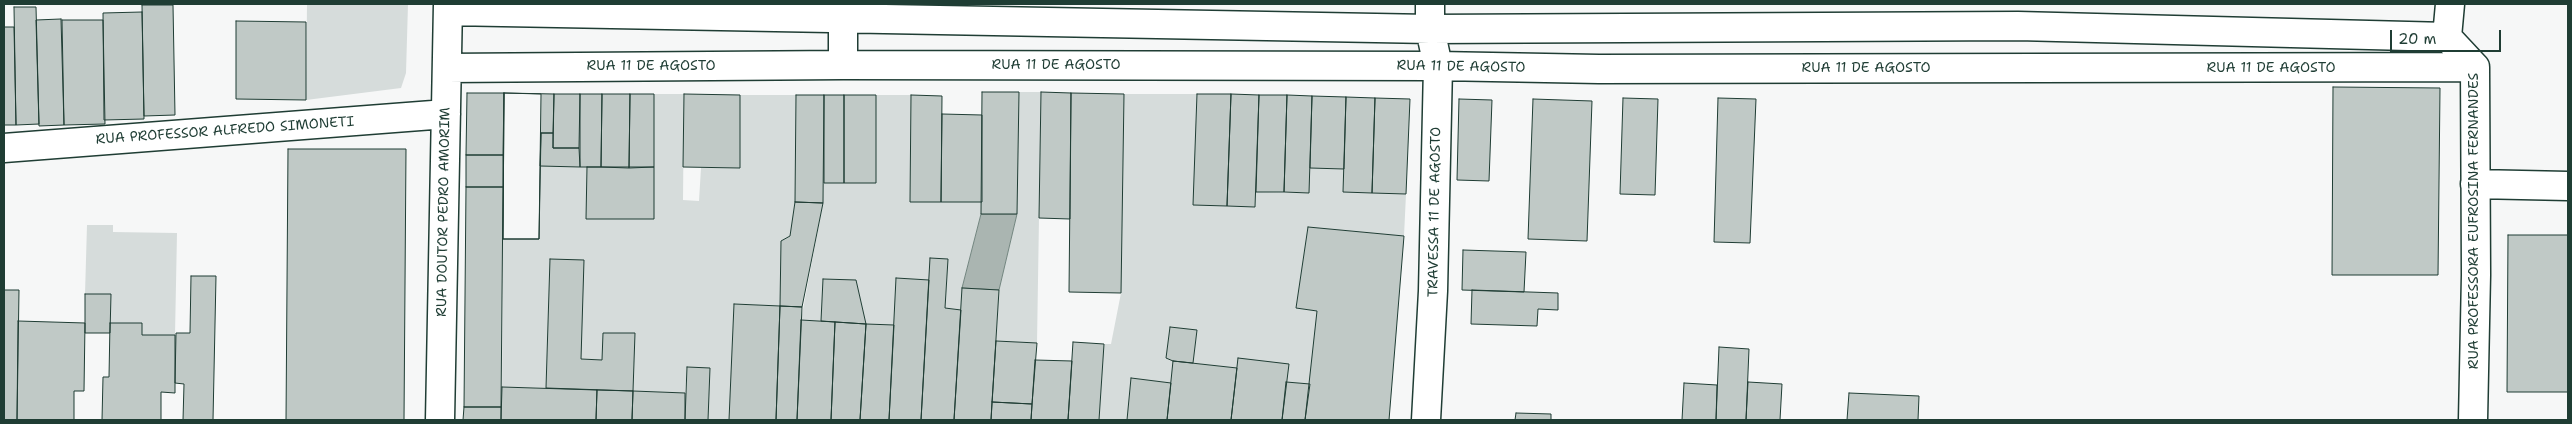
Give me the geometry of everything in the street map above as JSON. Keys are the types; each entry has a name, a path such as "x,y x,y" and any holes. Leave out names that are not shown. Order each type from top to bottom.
{"street":[{"path":"448,7 843,18 1430,16 1824,25 2018,26 2446,37 2450,4"},
{"name":"RUA DOUTOR PEDRO AMORIM","path":"440,420 448,7"},
{"name":"TRAVESSA 11 DE AGOSTO","path":"1426,420 1433,291 1438,66 1430,16"},
{"path":"843,18 843,65"},
{"path":"1824,25 1830,68"},
{"path":"2018,26 2022,67"},
{"name":"RUA PROFESSORA EUFROSINA FERNANDES","path":"2446,37 2475,67 2476,275 2473,420"},
{"name":"RUA 11 DE AGOSTO","path":"447,68 843,65 1438,66 1599,69 2475,67"},
{"name":"RUA PROFESSOR ALFREDO SIMONETI","path":"4,148 446,114"},
{"path":"2475,184 2568,186"}],"shaded area":[{"path":"307,4 408,4 406,73 401,88 306,100"},
{"path":"1019,92 1041,92 1037,343 996,341 999,290 1017,214"},
{"path":"654,94 684,94 683,200 699,201 701,168 740,168 740,95 796,95 795,202 790,236 781,241 780,306 734,304 729,420 708,420 710,369 687,367 685,393 633,391 635,333 603,333 602,360 581,359 550,259 546,388 502,387 503,239 539,239 540,166 587,167 586,218 653,219"},
{"path":"1124,94 1197,94 1194,205 1255,207 1256,192 1308,193 1310,168 1344,169 1343,192 1406,194 1404,236 1308,227 1296,308 1317,311 1310,384 1286,382 1288,364 1239,359 1237,368 1193,363 1197,331 1170,327 1166,357 1173,361 1171,383 1131,378 1127,420 1099,420 1104,344 1111,344 1121,293"},
{"path":"876,95 911,95 910,202 982,202 981,214 962,288 961,310 945,308 948,259 931,258 929,280 896,278 894,325 866,324 856,280 823,279 821,321 801,320 823,203 824,183 875,183"},
{"path":"981,214 1017,214 999,290 962,288"},
{"path":"87,225 113,225 113,232 177,233 175,335 142,335 142,323 110,323 111,295 85,294"}],"building":[{"path":"142,5 173,5 175,115 144,116"},
{"path":"14,7 36,7 39,124 16,125"},
{"path":"142,12 144,119 104,120 103,13"},
{"path":"61,19 64,125 39,126 36,20"},
{"path":"62,20 103,20 105,124 64,125"},
{"path":"236,21 306,22 306,100 236,99"},
{"path":"4,27 14,27 16,125 4,125"},
{"path":"2333,87 2440,88 2438,275 2332,275"},
{"path":"982,92 1019,92 1017,214 981,214"},
{"path":"1041,92 1071,93 1070,219 1039,218"},
{"path":"467,93 504,93 503,155 466,155"},
{"path":"504,93 541,94 539,239 503,239"},
{"path":"504,93 554,94 553,133 541,133 539,239 503,239"},
{"path":"1071,93 1124,94 1121,293 1069,292"},
{"path":"554,94 580,94 579,148 553,148"},
{"path":"580,94 602,94 601,167 580,167"},
{"path":"602,94 630,94 629,168 601,167"},
{"path":"630,94 654,94 654,167 629,168"},
{"path":"684,94 740,95 740,168 683,167"},
{"path":"1197,94 1231,94 1227,206 1193,205"},
{"path":"1231,94 1259,95 1255,207 1227,206"},
{"path":"796,95 824,95 823,203 795,202"},
{"path":"824,95 844,95 844,183 824,183"},
{"path":"844,95 876,95 876,183 844,183"},
{"path":"911,95 942,96 941,202 910,202"},
{"path":"1259,95 1287,95 1284,192 1256,192"},
{"path":"1287,95 1312,96 1309,193 1284,192"},
{"path":"1312,96 1346,97 1344,169 1310,168"},
{"path":"1346,97 1375,98 1372,193 1343,192"},
{"path":"1375,98 1410,99 1406,194 1372,193"},
{"path":"1623,98 1658,99 1655,195 1620,194"},
{"path":"1718,98 1756,99 1750,243 1714,242"},
{"path":"1459,99 1492,100 1489,181 1457,180"},
{"path":"1533,99 1592,101 1587,241 1528,239"},
{"path":"942,114 982,115 982,202 941,202"},
{"path":"541,133 553,133 553,148 579,148 580,167 540,166"},
{"path":"288,149 406,149 404,420 286,420"},
{"path":"466,155 503,155 503,187 466,187"},
{"path":"587,167 654,167 654,219 586,219"},
{"path":"466,187 503,187 501,407 464,407"},
{"path":"795,202 823,203 802,307 780,306 781,241 790,236"},
{"path":"1308,227 1404,236 1389,420 1305,420 1317,311 1296,308"},
{"path":"2508,235 2568,235 2568,392 2507,392"},
{"path":"1463,250 1526,252 1524,292 1462,290"},
{"path":"930,258 948,259 945,308 961,310 954,420 921,420"},
{"path":"550,259 584,260 581,359 602,360 603,333 635,333 633,391 546,388"},
{"path":"191,276 216,276 213,420 183,420 184,384 175,383 176,333 190,333"},
{"path":"896,278 929,280 921,420 889,420"},
{"path":"823,279 856,280 866,324 821,321"},
{"path":"962,288 999,290 991,420 954,420"},
{"path":"4,290 19,290 17,420 4,420"},
{"path":"1472,290 1558,293 1558,310 1538,309 1537,326 1471,324"},
{"path":"85,294 111,294 110,333 85,333"},
{"path":"734,304 780,306 776,420 729,420"},
{"path":"780,306 802,307 797,420 776,420"},
{"path":"801,320 835,322 831,420 797,420"},
{"path":"18,321 85,323 84,391 74,391 74,420 17,420"},
{"path":"835,322 866,324 860,420 831,420"},
{"path":"110,323 142,323 142,335 175,335 175,393 161,392 161,420 102,420 103,377 109,377"},
{"path":"866,324 894,325 889,420 860,420"},
{"path":"1170,327 1197,330 1193,363 1173,361 1166,358"},
{"path":"996,341 1037,343 1032,404 992,402"},
{"path":"1073,342 1104,344 1099,420 1068,420"},
{"path":"1719,347 1749,349 1746,420 1716,420"},
{"path":"1238,358 1289,364 1282,420 1231,420"},
{"path":"1035,360 1072,361 1068,420 1031,420"},
{"path":"1173,361 1237,368 1231,420 1167,420"},
{"path":"687,367 710,368 708,420 685,420"},
{"path":"1131,378 1171,383 1167,420 1127,420"},
{"path":"1286,382 1310,384 1305,420 1282,420"},
{"path":"1748,382 1782,384 1780,420 1746,420"},
{"path":"1684,383 1717,385 1716,420 1682,420"},
{"path":"502,387 597,390 596,420 501,420"},
{"path":"597,390 633,391 632,420 596,420"},
{"path":"633,391 685,393 685,420 632,420"},
{"path":"1849,393 1919,396 1918,420 1847,420"},
{"path":"992,402 1032,404 1031,420 991,420"},
{"path":"464,407 501,407 501,420 463,420"},
{"path":"1516,413 1551,414 1551,420 1515,420"}]}
